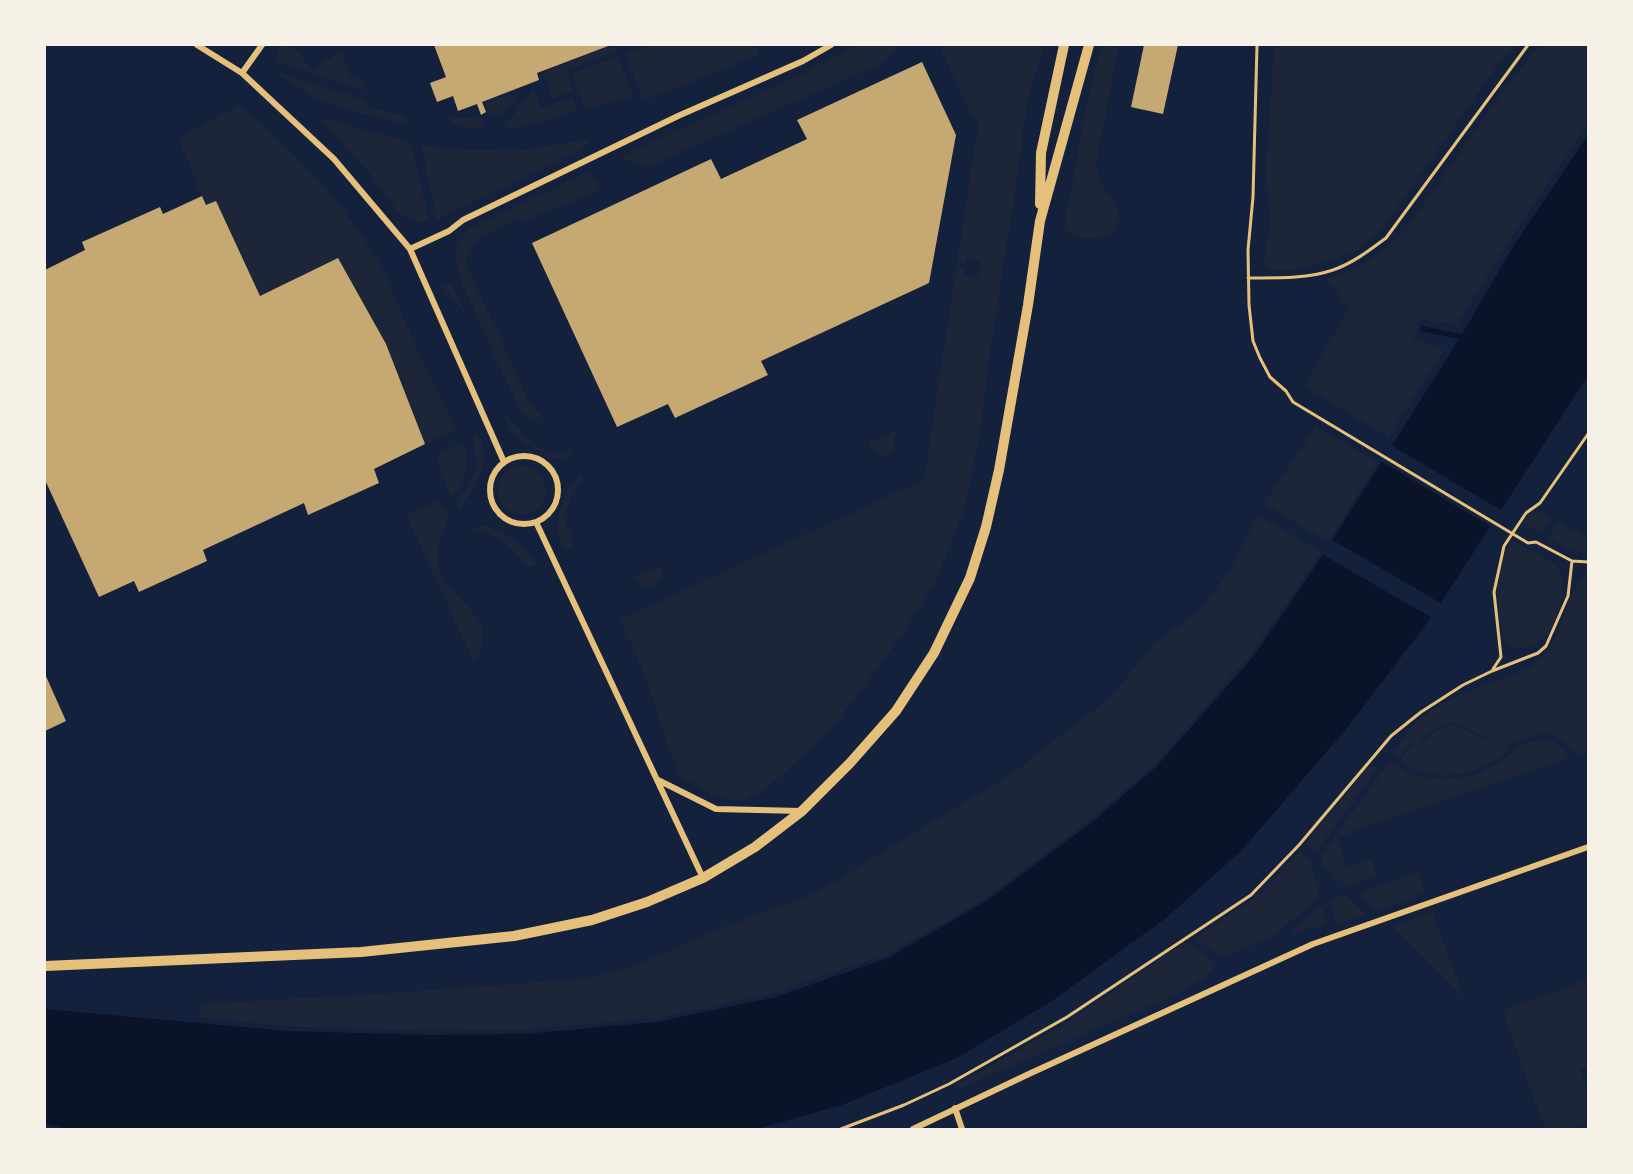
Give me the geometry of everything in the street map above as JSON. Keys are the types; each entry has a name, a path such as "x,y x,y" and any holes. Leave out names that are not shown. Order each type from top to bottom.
{"main road":[{"path":"45,966 361,952 514,936 592,920 647,902 703,878 755,848 802,811 850,763 896,711 934,653 970,578 987,527 999,470 1028,305 1040,221 1041,153 1064,45"},
{"path":"1040,221 1089,45"}],"street":[{"path":"197,45 242,73 334,159 410,249 504,462"},
{"path":"242,73 262,45"},
{"path":"410,249 449,231 463,220 585,159 803,61 831,45"},
{"path":"524,456 534,458 551,469 558,488 556,499 552,508 536,522 515,523 497,512 492,503 489,492 491,480 496,470 504,462 514,457 524,456"},
{"path":"536,522 703,878"},
{"path":"658,780 716,809 802,811"},
{"path":"912,1129 1313,944 1588,847"},
{"path":"955,1108 962,1129"}],"path":[{"path":"1257,45 1253,197 1248,250 1249,305 1253,341 1270,377 1286,391 1293,402 1528,543 1536,542 1572,561 1588,562"},
{"path":"1248,278 1281,278 1333,270 1360,257 1386,238 1528,45"},
{"path":"1492,671 1501,657 1494,592 1504,546 1526,513 1540,503 1588,434"},
{"path":"841,1129 904,1105 949,1084 1057,1023 1251,895 1299,845 1391,736 1421,712 1463,685 1538,653 1546,646 1568,596 1572,561"}],"shaded area":[{"path":"280,45 292,45 313,71 340,51 352,78 359,75 366,91 277,61"},
{"path":"615,45 618,51 566,70 573,91 553,99 543,72"},
{"path":"649,45 756,45 760,54 671,91 643,100 625,53"},
{"path":"858,45 900,45 883,63 647,167 623,159 622,156 806,72"},
{"path":"939,45 1045,45 1030,92 1021,138 1023,140 989,359 979,440 964,509 938,576 903,634 835,724 765,789 742,801 715,796 681,777 669,749 647,681 619,620 924,480 978,124 970,114","holes":["966,258 981,261 978,278 963,275 964,268 959,267 959,263 965,264"]},
{"path":"1101,45 1119,45 1096,163 1100,182 1115,204 1118,214 1113,228 1107,234 1082,238 1074,236 1064,227 1086,109"},
{"path":"1274,45 1515,45 1499,63 1382,229 1355,252 1295,270 1269,270 1264,260 1270,220 1266,172"},
{"path":"1540,45 1588,45 1588,125 1508,243 1457,324 1419,319 1414,340 1444,350 1388,437 1304,386 1349,308 1327,279 1374,258 1406,230 1508,84"},
{"path":"618,56 633,96 585,109 572,73"},
{"path":"279,72 364,100 368,107 406,116 405,122 351,111 313,97 281,76"},
{"path":"534,88 541,108 572,97 577,111 523,127 504,128"},
{"path":"508,94 510,98 517,99 503,113 489,114 485,103"},
{"path":"240,105 328,191 358,230 384,273 419,353 457,429 425,444 386,344 338,258 260,296 216,201 206,205 178,137"},
{"path":"448,117 483,119 486,128 460,127"},
{"path":"326,119 411,142 429,221 417,222 399,213 369,172 322,121"},
{"path":"1588,135 1588,376 1433,615 1348,727 1241,851 1166,918 1052,1001 957,1058 842,1105 757,1129 67,1129 45,1124 45,1009 288,1031 430,1035 524,1034 657,1022 775,997 888,958 986,901 1096,819 1157,766 1253,657 1317,564 1461,336 1514,245"},
{"path":"591,139 582,149 437,220 421,145 452,149 517,151"},
{"path":"589,172 602,189 521,223 519,218 480,238 465,261 530,404 541,414 538,419 529,420 519,409 462,283 456,260 457,247 472,227"},
{"path":"451,283 466,315 443,287"},
{"path":"508,417 533,444 551,452 569,452 573,457 552,458 524,443 516,436 504,418"},
{"path":"1316,427 1377,462 1328,542 1264,503"},
{"path":"896,431 893,450 889,455 882,456 874,451 869,442"},
{"path":"477,433 484,450 483,463 475,484 459,509 457,501 469,486 476,468 473,441"},
{"path":"460,443 464,444 466,451 466,472 451,498 436,458 438,454"},
{"path":"522,466 539,473 546,490 539,507 522,514 505,507 498,490 505,473"},
{"path":"580,475 582,481 573,493 564,515 573,545 565,552 558,537 557,521 567,489"},
{"path":"438,501 450,517 438,549 440,571 451,590 474,614 483,633 482,650 473,660 407,517 408,514"},
{"path":"1539,511 1551,518 1540,533 1524,522 1527,516"},
{"path":"1257,515 1321,552 1251,654 1156,763 1096,815 984,899 886,955 775,993 658,1018 524,1030 426,1031 298,1027 201,1018 200,1004 580,979 631,967 726,926 816,893 1013,773 1112,696 1154,644 1201,609 1230,570"},
{"path":"1560,521 1588,539 1588,555 1568,549 1548,538"},
{"path":"487,525 522,545 536,566 527,566 510,547 496,537 488,533 468,531"},
{"path":"1512,541 1554,564 1562,579 1560,607 1555,621 1538,643 1527,648 1511,645 1503,635 1501,623 1499,579 1502,562"},
{"path":"660,566 663,572 662,577 655,585 644,586 633,577"},
{"path":"1588,571 1588,751 1575,755 1564,741 1547,733 1533,735 1512,744 1504,744 1487,739 1464,726 1447,724 1435,729 1418,745 1411,742 1399,758 1393,754 1412,727 1432,710 1445,702 1515,674 1540,659 1555,639 1573,592"},
{"path":"1454,725 1512,748 1486,765 1458,774 1429,774 1400,761 1413,744 1418,747 1438,730"},
{"path":"1547,739 1564,748 1568,758 1337,837 1347,867 1371,859 1377,876 1347,887 1322,863 1320,857 1389,763 1411,775 1447,779 1477,775 1524,744"},
{"path":"1370,765 1377,768 1316,852 1305,843"},
{"path":"1299,851 1311,860 1320,897 1272,937 1222,957 1195,939 1264,891"},
{"path":"1418,871 1426,893 1376,911 1359,893"},
{"path":"1345,894 1366,914 1336,925 1330,900"},
{"path":"1322,906 1327,925 1289,933"},
{"path":"1432,912 1464,998 1393,926"},
{"path":"1185,942 1217,964 1206,976 1182,992 956,1090 955,1085 1062,1026"},
{"path":"1588,980 1588,1067 1580,1069 1588,1091 1588,1122 1568,1129 1545,1129 1503,1013 1509,1007"}],"pier":[{"path":"1389,444 1504,512 1493,528 1379,460"},
{"path":"1329,538 1444,605 1434,619 1320,553"}],"building":[{"path":"434,45 611,45 537,73 539,80 482,102 486,112 481,115 477,104 458,111 453,96 437,102 430,83 446,77"},
{"path":"1144,45 1178,45 1163,114 1131,107"},
{"path":"922,62 956,135 929,283 761,361 768,375 675,418 668,404 617,427 532,243 711,159 721,179 807,139 797,120"},
{"path":"202,196 206,205 216,201 260,296 338,258 386,344 425,444 374,469 379,483 308,515 304,503 203,550 207,561 139,592 134,581 99,597 45,480 45,270 85,250 82,242 160,207 163,214"},
{"path":"45,674 66,721 45,731"}],"waterway":[{"path":"1423,329 1466,338"}]}
